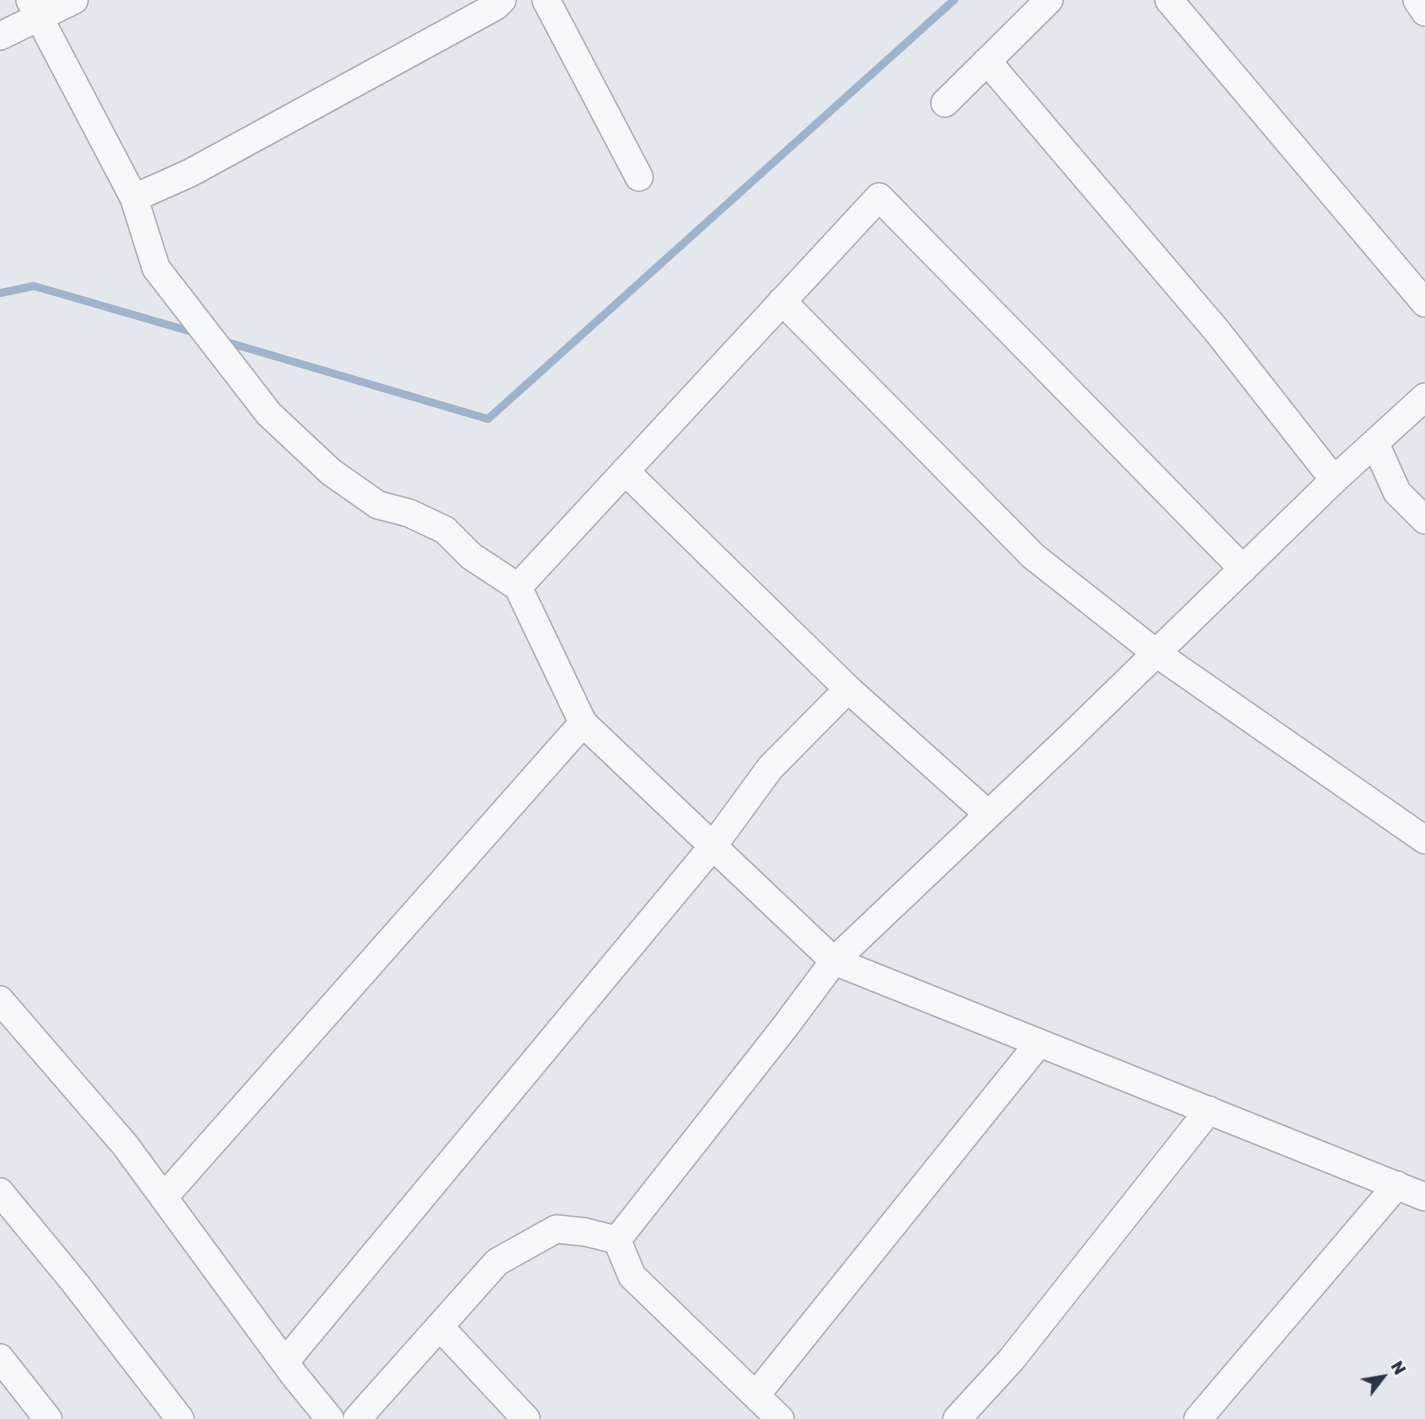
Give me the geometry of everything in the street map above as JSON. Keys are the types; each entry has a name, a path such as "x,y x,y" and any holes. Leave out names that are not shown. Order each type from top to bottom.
{"street":[{"path":"0,36 35,9 74,0"},
{"path":"134,198 190,173 496,6 502,0"},
{"path":"546,0 639,177"},
{"path":"945,103 1049,0"},
{"path":"1169,0 1425,303"},
{"path":"1417,0 1425,12"},
{"path":"35,9 134,198 156,267 269,414 340,479 378,505 409,513 444,530 471,556 518,586 583,723 834,961 1425,1197"},
{"path":"987,61 1217,331 1334,480"},
{"path":"518,586 879,197 1243,569"},
{"path":"782,301 1033,556 1156,653 1425,840"},
{"path":"617,1240 834,961 1334,480 1425,397"},
{"path":"1375,443 1397,492 1425,520"},
{"path":"625,471 848,689 988,814"},
{"path":"285,1362 713,846 770,768 848,689"},
{"path":"164,1197 583,723"},
{"path":"0,1000 125,1145 285,1362 330,1419"},
{"path":"756,1395 1039,1043"},
{"path":"957,1419 1011,1360 1209,1110"},
{"path":"1198,1419 1397,1185"},
{"path":"0,1192 75,1283 180,1419"},
{"path":"357,1419 497,1262 556,1229 585,1232 617,1240"},
{"path":"617,1240 632,1276 780,1419"},
{"path":"440,1327 526,1419"},
{"path":"0,1358 48,1419"}],"waterway":[{"path":"223,341 488,419 954,0"},
{"path":"0,293 34,286 196,333"}]}
